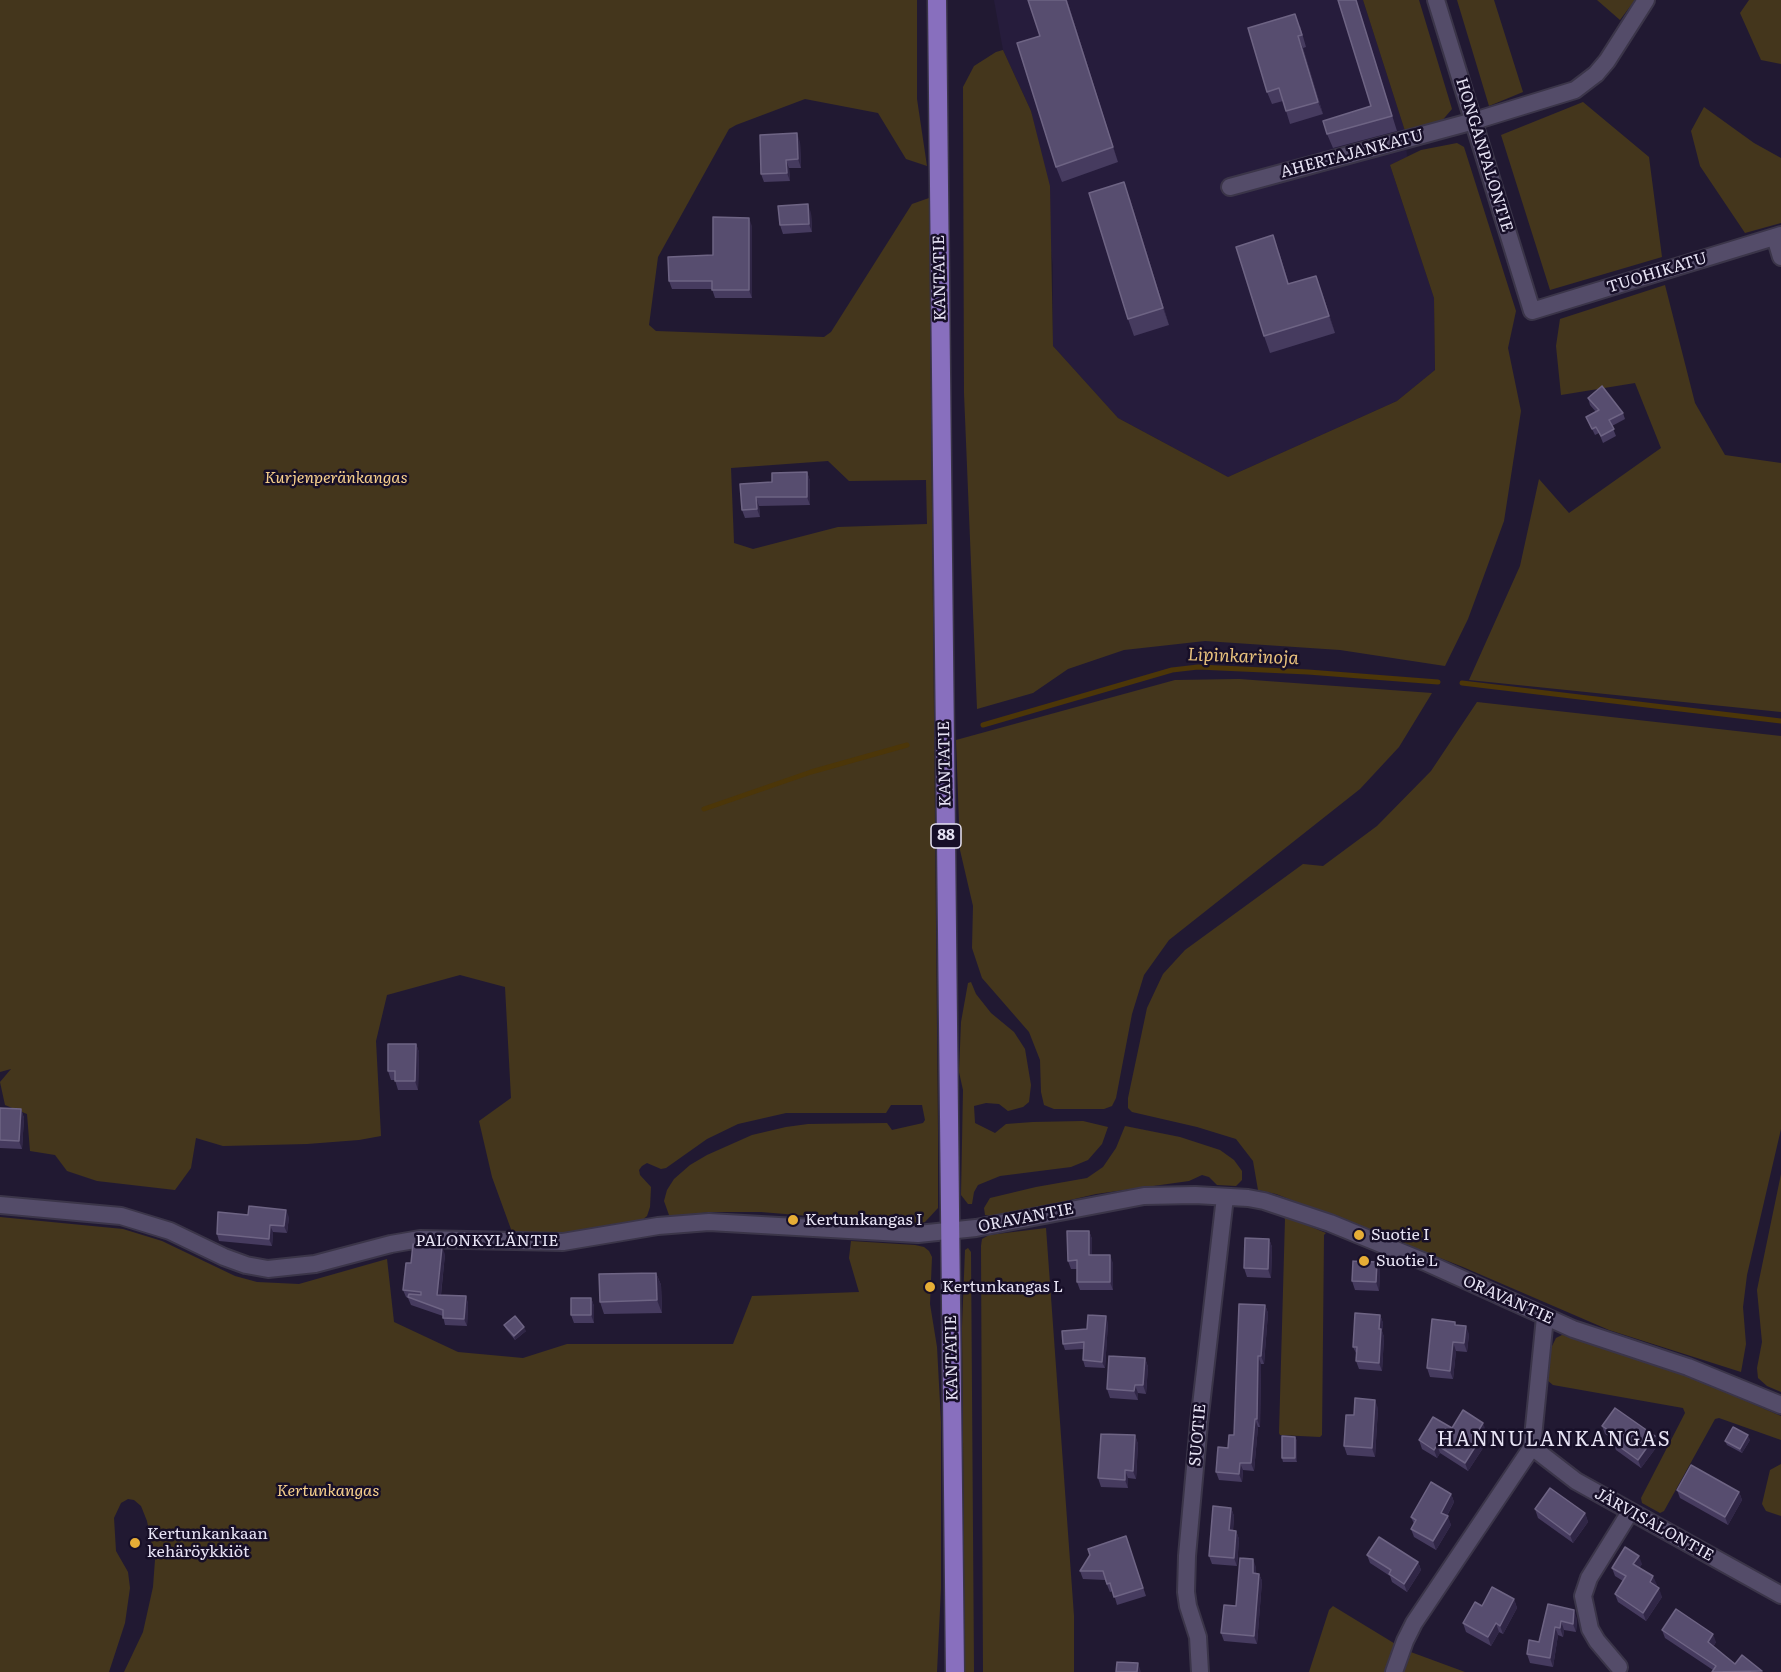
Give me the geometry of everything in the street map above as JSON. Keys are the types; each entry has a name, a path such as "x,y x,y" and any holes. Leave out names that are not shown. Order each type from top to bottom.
{"main road":[{"name":"KANTATIE","path":"937,0 955,1672"}],"street":[{"name":"HONGANPALONTIE","path":"1436,0 1532,311"},
{"name":"AHERTAJANKATU","path":"1230,187 1562,95 1586,83 1607,61 1646,0"},
{"name":"TUOHIKATU","path":"1532,311 1778,236"},
{"path":"1778,236 1781,257"},
{"name":"ORAVANTIE","path":"950,1231 1144,1196 1225,1197 1264,1201 1330,1223 1603,1340 1688,1367 1781,1405"},
{"name":"SUOTIE","path":"1200,1672 1198,1637 1186,1592 1187,1556 1198,1423 1225,1197"},
{"name":"PALONKYLÄNTIE","path":"0,1205 129,1218 170,1231 224,1257 246,1265 268,1269 315,1264 391,1244 420,1239 562,1242 680,1223 709,1222 895,1233 950,1231"},
{"path":"1394,1672 1414,1623 1532,1447 1545,1317"},
{"name":"JÄRVISALONTIE","path":"1532,1447 1576,1481 1781,1595"},
{"path":"1619,1667 1590,1629 1583,1596 1589,1578 1630,1512"}],"shaded area":[{"path":"994,0 1363,0 1405,131 1407,157 1390,165 1434,298 1435,370 1397,401 1228,477 1118,418 1053,346 1053,265 1031,111 1003,50"}],"green space":[{"name":"Kurjenperänkangas","path":"0,0 917,0 917,99 927,166 906,159 878,113 805,99 729,129 658,257 649,325 656,331 824,337 831,332 912,204 929,198 938,1208 925,1222 919,1224 761,1212 669,1215 664,1201 667,1190 674,1179 690,1165 707,1155 752,1135 808,1124 887,1123 892,1130 923,1123 925,1120 922,1105 891,1105 886,1113 786,1113 738,1124 707,1139 666,1168 661,1169 647,1163 639,1170 640,1175 651,1187 650,1207 647,1216 640,1222 573,1232 512,1232 492,1177 479,1121 511,1098 505,987 460,975 387,995 376,1041 381,1136 307,1144 223,1146 196,1138 191,1168 175,1190 97,1181 67,1171 55,1155 30,1151 27,1114 5,1105 0,1082 11,1069 0,1072","holes":["828,461 849,481 926,480 927,524 838,527 753,549 734,543 731,468"]},
{"path":"1363,0 1419,0 1452,109 1440,123 1413,133 1405,131"},
{"path":"1457,0 1494,0 1523,92 1489,106"},
{"path":"1597,0 1635,0 1620,20"},
{"path":"1749,0 1781,0 1781,64 1761,60 1740,13"},
{"path":"1003,50 1031,111 1050,186 1053,346 1118,418 1228,477 1397,401 1435,370 1434,298 1390,165 1421,150 1457,143 1464,147 1516,311 1508,348 1521,411 1504,521 1468,619 1445,666 1340,650 1205,641 1124,650 1068,669 1033,693 977,709 964,393 963,87 974,66"},
{"path":"1583,102 1649,157 1662,257 1550,290 1501,135"},
{"path":"1704,107 1754,143 1781,158 1781,223 1745,233 1700,166 1691,131"},
{"path":"1665,285 1695,403 1725,455 1781,463 1781,712 1469,680 1520,566 1539,479 1569,513 1661,448 1635,383 1561,395 1556,346 1560,319"},
{"path":"1239,679 1432,693 1399,747 1360,789 1169,940 1144,975 1132,1014 1116,1098 1112,1106 1104,1109 1054,1109 1044,1105 1041,1092 1040,1060 1029,1032 982,978 972,948 973,906 960,850 956,740 1175,680"},
{"path":"1477,702 1781,736 1781,1129 1747,1275 1743,1307 1746,1344 1741,1372 1609,1330 1463,1267 1276,1194 1258,1190 1253,1161 1236,1139 1197,1127 1132,1112 1128,1108 1128,1098 1147,1008 1163,974 1185,950 1303,864 1323,866 1377,826 1431,771"},
{"path":"971,982 976,994 991,1013 1014,1032 1025,1049 1031,1085 1029,1102 1023,1107 1008,1111 999,1104 986,1103 974,1106 975,1123 995,1133 1006,1124 1033,1122 1083,1121 1108,1127 1102,1144 1088,1160 1071,1167 1000,1176 978,1185 972,1204 968,1204 961,1195 963,1090 959,1072 961,1022 968,983"},
{"path":"1125,1126 1180,1137 1220,1150 1234,1160 1242,1171 1242,1180 1236,1186 1217,1185 1209,1177 1202,1175 1189,1181 1096,1194 1014,1213 985,1215 984,1208 990,1198 1087,1178 1103,1167 1116,1148"},
{"path":"1781,1174 1781,1392 1767,1386 1758,1378 1757,1368 1762,1342 1757,1290"},
{"path":"1282,1215 1326,1233 1324,1235 1322,1435 1320,1437 1280,1435 1279,1433 1285,1219"},
{"name":"Kertunkangas","path":"0,1217 123,1229 162,1241 235,1276 257,1282 299,1284 387,1259 394,1322 458,1352 523,1358 567,1344 733,1344 752,1296 859,1292 849,1258 851,1241 924,1247 932,1257 930,1304 937,1347 941,1422 941,1588 937,1672 124,1672 143,1632 153,1587 155,1560 147,1521 141,1506 134,1500 128,1499 121,1503 114,1518 116,1551 128,1572 130,1588 125,1623 109,1672 0,1672"},
{"path":"1046,1228 1074,1616 1074,1672 983,1672 981,1246 982,1239 989,1235"},
{"path":"968,1248 971,1252 974,1672 965,1672 962,1327 965,1250"},
{"path":"1562,1335 1571,1336 1686,1375 1781,1416 1781,1440 1719,1418 1715,1419 1664,1511 1660,1513 1642,1503 1641,1498 1685,1413 1683,1408 1553,1385 1547,1380 1551,1348 1556,1338"},
{"path":"1781,1464 1781,1516 1766,1511 1762,1504 1770,1470"},
{"path":"1333,1606 1397,1645 1388,1672 1309,1672 1329,1610"},
{"path":"1408,1651 1465,1672 1399,1672"}],"building":[{"path":"1028,0 1066,0 1113,147 1056,167 1017,43 1040,36"},
{"path":"1338,0 1356,0 1392,116 1327,134 1323,121 1371,106"},
{"path":"1295,14 1302,35 1298,36 1318,102 1286,111 1279,88 1267,92 1248,28"},
{"path":"797,133 798,159 786,160 787,173 761,174 760,135"},
{"path":"1124,182 1163,308 1128,319 1089,193"},
{"path":"808,204 809,224 780,225 778,206"},
{"path":"713,217 749,218 749,290 712,290 712,281 669,281 668,257 713,255"},
{"path":"1273,235 1288,284 1316,276 1329,316 1264,336 1236,247"},
{"path":"1602,386 1623,413 1609,420 1614,429 1601,436 1596,427 1592,429 1586,417 1599,410 1588,398"},
{"path":"807,472 807,497 756,497 757,509 742,510 740,484 772,482 772,473"},
{"path":"388,1044 416,1044 415,1081 395,1081 395,1071 388,1071"},
{"path":"0,1108 21,1109 19,1141 0,1140"},
{"path":"249,1206 286,1210 284,1226 270,1225 269,1239 217,1234 218,1212 248,1215"},
{"path":"1067,1231 1089,1231 1089,1255 1110,1255 1110,1282 1077,1282 1077,1260 1068,1261"},
{"path":"1245,1238 1269,1239 1268,1269 1244,1268"},
{"path":"413,1244 442,1247 437,1295 466,1296 464,1319 443,1318 443,1310 408,1297 409,1294 421,1295 421,1292 403,1290 406,1263 411,1263"},
{"path":"1353,1261 1377,1262 1376,1282 1352,1281"},
{"path":"656,1273 657,1300 600,1302 599,1274"},
{"path":"571,1298 591,1298 591,1315 571,1315"},
{"path":"1239,1304 1265,1305 1261,1356 1258,1356 1257,1419 1255,1419 1251,1463 1240,1463 1239,1474 1216,1472 1218,1447 1228,1448 1229,1435 1234,1435"},
{"path":"1355,1313 1380,1315 1379,1363 1356,1361 1357,1347 1353,1347"},
{"path":"1088,1315 1106,1316 1102,1362 1083,1360 1084,1342 1063,1344 1062,1331 1087,1329"},
{"path":"515,1316 524,1327 514,1336 504,1325"},
{"path":"1432,1319 1466,1326 1464,1343 1453,1342 1450,1371 1427,1368"},
{"path":"1109,1356 1145,1358 1143,1385 1135,1385 1134,1391 1107,1389"},
{"path":"1355,1398 1375,1400 1372,1448 1344,1446 1346,1415 1354,1415"},
{"path":"1615,1408 1655,1436 1638,1460 1613,1442 1617,1436 1602,1426"},
{"path":"1463,1410 1483,1423 1477,1433 1482,1436 1465,1463 1437,1445 1434,1450 1419,1440 1433,1417 1452,1428"},
{"path":"1733,1427 1748,1435 1740,1449 1725,1441"},
{"path":"1101,1434 1135,1435 1133,1471 1125,1470 1125,1480 1098,1478"},
{"path":"1282,1436 1295,1437 1295,1458 1282,1458"},
{"path":"1691,1465 1739,1492 1725,1517 1677,1490"},
{"path":"1431,1482 1451,1494 1441,1513 1448,1516 1433,1541 1411,1529 1416,1520 1411,1517"},
{"path":"1550,1488 1585,1513 1570,1535 1535,1509"},
{"path":"1213,1506 1231,1508 1229,1530 1236,1531 1234,1558 1209,1556"},
{"path":"1126,1536 1143,1588 1114,1597 1103,1571 1080,1571 1090,1555 1088,1549"},
{"path":"1379,1537 1418,1562 1404,1584 1389,1574 1391,1570 1367,1555"},
{"path":"1625,1547 1639,1556 1633,1564 1653,1576 1650,1582 1659,1588 1643,1613 1615,1594 1626,1576 1612,1568"},
{"path":"1240,1558 1253,1559 1253,1573 1259,1574 1254,1636 1221,1633 1224,1605 1236,1606"},
{"path":"1492,1587 1514,1599 1500,1626 1496,1623 1488,1637 1463,1623 1475,1602 1482,1606"},
{"path":"1548,1604 1574,1610 1573,1624 1561,1621 1560,1628 1555,1627 1550,1658 1527,1654 1529,1640 1539,1642"},
{"path":"1676,1609 1713,1634 1708,1642 1735,1664 1742,1655 1762,1671 1712,1672 1716,1666 1662,1630"},
{"path":"1117,1662 1138,1663 1137,1672 1116,1672"}],"waterway":[{"name":"Lipinkarinoja","path":"983,725 1172,670 1198,667 1308,672 1438,682"},
{"name":"Lipinkarinoja","path":"1462,683 1781,721"},
{"path":"704,809 811,772 907,745"}],"place":[{"name":"Kertunkangas I","path":"793,1220"},
{"name":"Suotie I","path":"1359,1235"},
{"name":"Suotie L","path":"1364,1261"},
{"name":"Kertunkangas L","path":"930,1287"},
{"name":"Kertunkankaan kehäröykkiöt","path":"135,1543"}],"district":[{"name":"HANNULANKANGAS","path":"1554,1440"}]}
